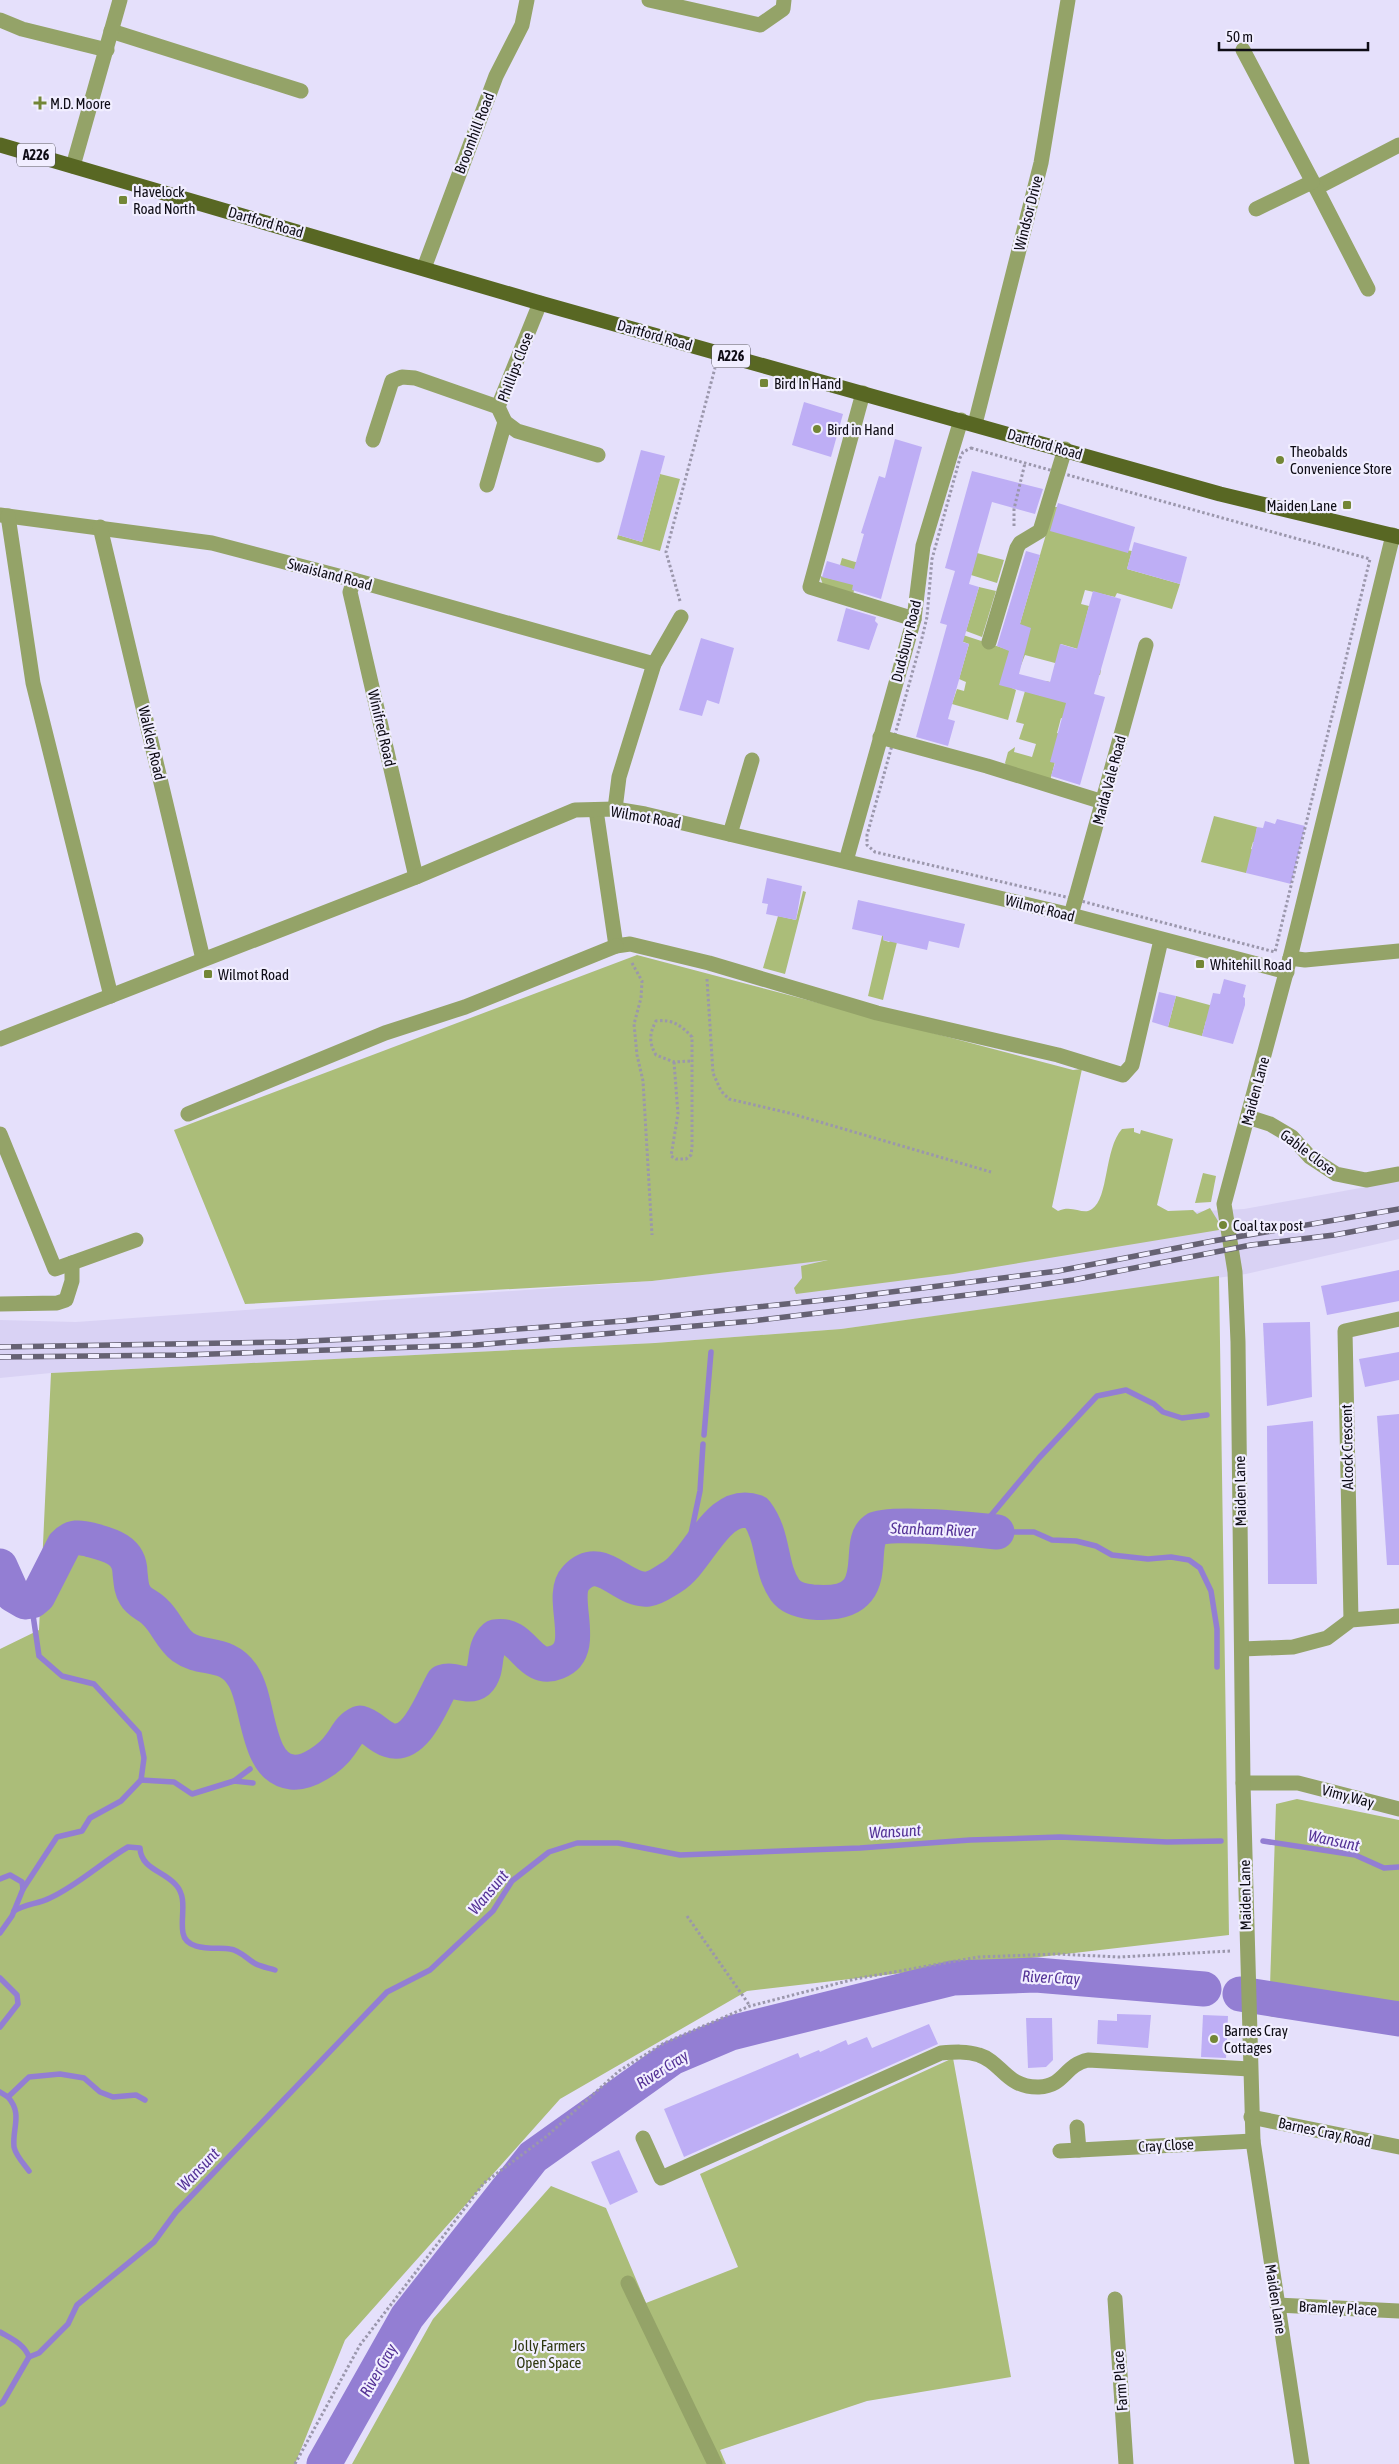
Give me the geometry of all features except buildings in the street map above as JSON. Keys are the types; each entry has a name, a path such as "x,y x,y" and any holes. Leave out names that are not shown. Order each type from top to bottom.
{"main road":[{"name":"Dartford Road","path":"0,145 540,302 1220,494 1396,536"}],"street":[{"path":"73,166 120,0"},
{"name":"Broomhill Road","path":"424,268 496,76 522,25 527,0"},
{"path":"649,0 760,25 783,9 784,0"},
{"name":"Windsor Drive","path":"968,422 1041,163 1068,0"},
{"path":"0,20 22,29 107,50"},
{"path":"112,31 301,91"},
{"path":"1242,50 1368,289"},
{"path":"1256,209 1314,185 1399,145"},
{"name":"Phillips Close","path":"540,302 498,407 505,422 517,431 598,455"},
{"path":"373,440 392,381 402,377 415,378 498,407"},
{"path":"864,393 810,587 914,618"},
{"path":"487,485 505,422"},
{"name":"Dudsbury Road","path":"846,861 914,618 923,546 968,422"},
{"path":"989,642 1020,543 1038,533 1042,527 1064,449"},
{"path":"4,516 33,683 111,996"},
{"name":"Swaisland Road","path":"4,516 212,543 354,580 654,664"},
{"name":"Walkley Road","path":"100,527 203,960"},
{"name":"Maiden Lane","path":"1302,2464 1253,2141 1247,1972 1239,1952 1243,1783 1236,1272 1224,1204 1289,965 1396,536"},
{"name":"Winifred Road","path":"354,580 350,592 416,877"},
{"path":"615,809 619,776 654,664 682,617"},
{"name":"Maida Vale Road","path":"1072,915 1146,645"},
{"path":"880,737 986,766 1103,802"},
{"path":"730,834 752,760"},
{"name":"Wilmot Road","path":"0,1039 416,877 574,810 615,809 730,834 1072,915 1161,940 1289,965 1305,960 1399,950"},
{"path":"596,810 623,945"},
{"path":"188,1114 385,1033 465,1007 623,945 709,963 877,1012 1050,1053 1123,1075 1132,1064 1161,940"},
{"name":"Gable Close","path":"1248,1117 1270,1124 1292,1137 1310,1157 1336,1174 1366,1180 1399,1174"},
{"path":"0,1134 55,1269 136,1240"},
{"path":"0,1304 58,1303 66,1300 72,1281 72,1263"},
{"name":"Alcock Crescent","path":"1351,1620 1345,1331 1399,1319"},
{"path":"1242,1649 1293,1647 1328,1638 1351,1620 1399,1616"},
{"name":"Vimy Way","path":"1243,1783 1298,1783 1399,1809"},
{"path":"643,2138 661,2178 941,2053 964,2051 980,2055 991,2060 1013,2081 1040,2087 1062,2079 1074,2064 1088,2060 1250,2069"},
{"name":"Barnes Cray Road","path":"1252,2117 1399,2147"},
{"path":"1077,2127 1079,2150"},
{"name":"Cray Close","path":"1060,2151 1253,2141"},
{"path":"628,2283 715,2464"},
{"name":"Farm Place","path":"1115,2299 1126,2464"},
{"name":"Bramley Place","path":"1277,2305 1399,2311"}],"path":[{"path":"682,617 681,606 666,552 719,353"},
{"path":"1020,543 1015,532 1014,509 1026,463"},
{"path":"623,945 642,981 641,998 634,1024 636,1055 644,1082 652,1235"},
{"path":"709,963 706,982 713,1073 721,1091 729,1099 789,1113 991,1172"},
{"path":"674,1062 678,1114 671,1156 676,1159 686,1160 691,1155 692,1147 692,1037 682,1026 667,1019 656,1021 651,1030 650,1045 656,1055 674,1062 691,1061"},
{"path":"687,1916 750,2006"},
{"path":"295,2464 360,2345 484,2183 547,2136 619,2071 664,2043 750,2006 855,1980 978,1957 1056,1954 1120,1957 1229,1950 1239,1952"}],"shaded area":[{"path":"1399,1181 1399,1239 1246,1274 841,1329 655,1343 51,1373 0,1378 0,1320 76,1322 652,1281 1043,1233 1202,1211 1244,1209"}],"green space":[{"path":"660,474 680,479 660,551 617,539 618,535 642,542"},
{"path":"1054,507 1060,507 1125,550 1132,551 1127,569 1180,584 1172,609 1117,593 1115,597 1085,590 1081,604 1089,606 1078,649 1061,644 1057,658 1101,670 1100,675 1025,655 1012,688 1016,690 1008,720 952,704 957,689 964,691 966,682 959,679 969,644 961,641 963,635 1012,651"},
{"path":"977,553 1004,560 997,583 971,575"},
{"path":"842,558 862,564 853,594 824,588 820,576 836,580"},
{"path":"979,587 996,591 982,637 966,631"},
{"path":"1046,681 1074,688 1067,720 1061,718 1057,733 1069,737 1055,762 1050,781 1007,766 1005,763 1008,752 1015,747 1014,752 1032,757 1036,744 1019,739 1024,724 1016,722 1025,691 1042,696"},
{"path":"1214,816 1257,827 1256,834 1270,846 1253,842 1251,849 1257,851 1246,873 1201,862"},
{"path":"803,891 806,892 785,974 763,968 778,916 796,920"},
{"path":"883,932 883,940 889,942 899,934 883,1000 868,996"},
{"path":"637,955 1073,1070 1082,1069 1052,1207 1058,1211 1068,1209 1089,1211 1092,1209 1101,1195 1116,1138 1122,1129 1134,1128 1134,1132 1140,1134 1141,1130 1173,1139 1157,1205 1168,1211 1193,1210 1197,1214 1210,1208 1218,1221 1219,1230 953,1274 796,1294 794,1288 802,1278 801,1266 828,1260 652,1281 245,1304 174,1130"},
{"path":"1176,996 1217,1007 1213,1023 1206,1021 1202,1036 1168,1027"},
{"path":"1203,1173 1216,1176 1211,1202 1195,1203"},
{"path":"1219,1276 1229,1935 747,1991 560,2099 345,2340 295,2464 0,2464 0,1649 39,1630 51,1373 655,1343 841,1329"},
{"path":"1297,1799 1399,1820 1399,2033 1269,2016 1276,1804"},
{"name":"Jolly Farmers Open Space","path":"953,2058 1011,2377 867,2401 720,2450 726,2464 352,2464 433,2319 551,2186 606,2208 646,2303 738,2267 700,2174"}],"waterway":[{"path":"704,1435 711,1352"},
{"path":"973,1529 983,1525 1039,1458 1097,1396 1126,1390 1154,1404 1163,1412 1182,1418 1207,1415"},
{"path":"689,1561 688,1548 700,1491 703,1444"},
{"name":"Stanham River","path":"0,1566 13,1595 25,1602 32,1601 38,1596 64,1545 70,1540 76,1538 87,1539 118,1550 127,1559 131,1585 135,1595 159,1616 183,1647 198,1654 230,1662 237,1668 248,1687 260,1732 271,1759 280,1768 298,1772 312,1768 325,1760 336,1750 351,1730 360,1723 389,1740 399,1741 407,1737 422,1722 443,1682 452,1681 470,1684 478,1681 484,1671 488,1647 495,1637 505,1637 513,1640 539,1662 547,1664 557,1662 567,1656 571,1646 573,1635 570,1597 571,1587 576,1578 585,1571 603,1570 629,1585 648,1589 654,1587 682,1569 719,1522 730,1514 742,1510 756,1512 766,1531 776,1572 785,1590 794,1597 812,1602 836,1601 852,1596 861,1586 865,1573 867,1547 870,1536 876,1529 915,1526 997,1532"},
{"path":"997,1532 1034,1532 1052,1540 1076,1541 1096,1546 1112,1555 1148,1559 1171,1557 1189,1560 1200,1568 1211,1591 1217,1629 1217,1667"},
{"path":"0,1933 12,1916 23,1889 57,1837 82,1831 90,1818 121,1801 141,1780 144,1758 139,1733 94,1684 62,1676 39,1656 33,1615"},
{"path":"234,1781 250,1769"},
{"path":"141,1780 174,1782 192,1794 234,1781 253,1783"},
{"name":"Wansunt","path":"0,2404 3,2402 29,2357 39,2353 68,2324 77,2305 154,2242 176,2212 387,1992 430,1970 493,1911 512,1881 549,1852 577,1843 618,1843 680,1855 860,1848 970,1840 1060,1837 1167,1842 1221,1841"},
{"name":"Wansunt","path":"1263,1841 1355,1855 1384,1868 1399,1867"},
{"path":"14,1911 60,1893 128,1847 140,1848 144,1861 171,1880 180,1890 183,1902 182,1927 185,1939 196,1946 234,1950 256,1964 275,1970"},
{"path":"0,1879 10,1875 22,1882 23,1889"},
{"name":"River Cray","path":"324,2464 407,2317 533,2157 672,2058 731,2033 953,1978 1036,1975 1204,1989"},
{"path":"0,1978 17,1995 18,2004 0,2027"},
{"name":"River Cray","path":"1240,1994 1399,2019"},
{"path":"0,2092 8,2097 29,2077 60,2074 84,2078 100,2092 113,2097 136,2095 145,2100"},
{"path":"8,2097 15,2109 16,2115 14,2147 18,2157 29,2171"},
{"path":"0,2332 21,2345 29,2357"}],"railway":[{"path":"0,1347 289,1342 453,1334 623,1321 843,1298 1058,1271 1213,1241 1399,1209"},
{"path":"0,1357 183,1355 476,1345 752,1321 992,1292 1073,1280 1251,1245 1334,1235 1399,1223"}],"place":[{"name":"M.D. Moore","path":"40,103"},
{"name":"Havelock Road North","path":"123,200"},
{"name":"Bird In Hand","path":"764,383"},
{"name":"Bird in Hand","path":"817,429"},
{"name":"Theobalds Convenience Store","path":"1280,460"},
{"name":"Maiden Lane","path":"1347,505"},
{"name":"Whitehill Road","path":"1200,964"},
{"name":"Wilmot Road","path":"208,974"},
{"name":"Coal tax post","path":"1223,1225"},
{"name":"Barnes Cray Cottages","path":"1214,2039"}]}
